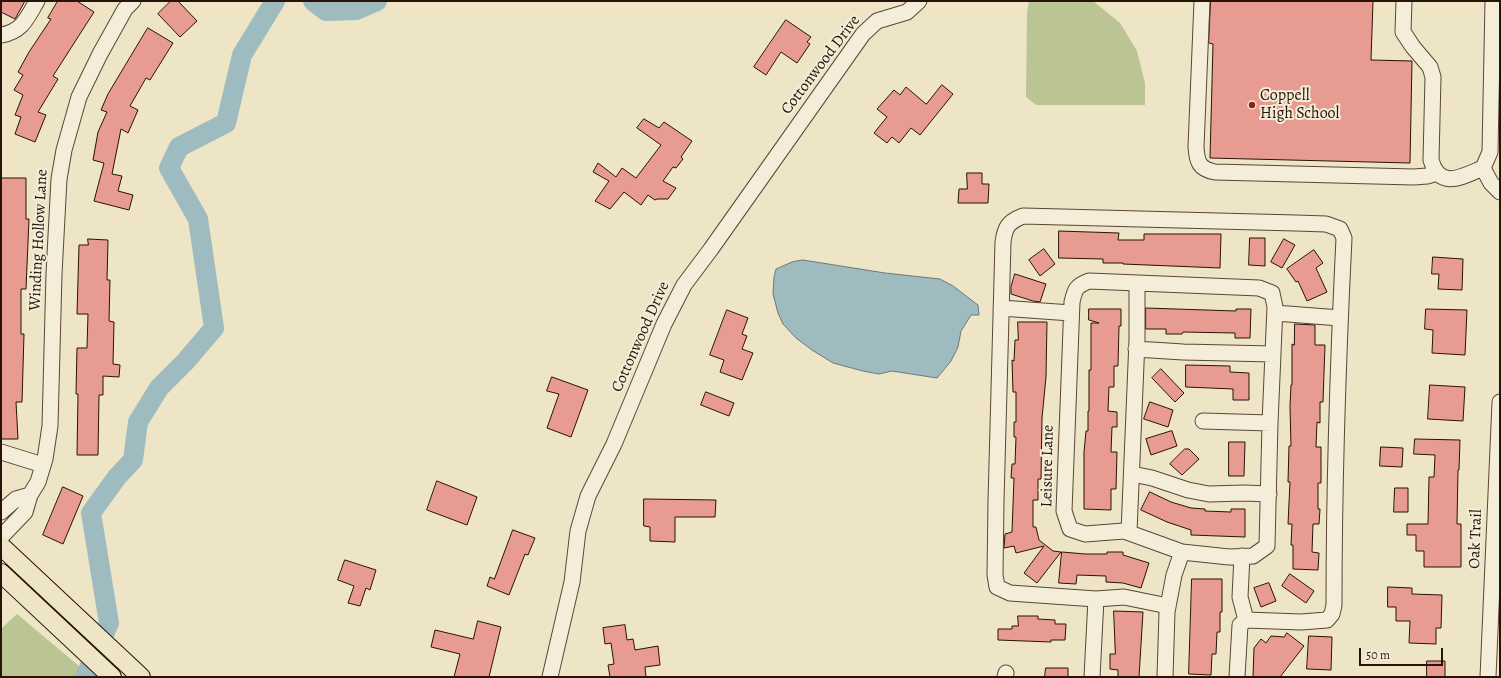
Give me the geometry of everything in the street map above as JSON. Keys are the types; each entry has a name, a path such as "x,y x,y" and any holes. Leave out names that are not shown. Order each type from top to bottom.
{"main road":[{"path":"1,546 141,677"},
{"path":"1,573 112,677"}],"street":[{"path":"1,35 9,34 18,30 37,1"},
{"name":"Cottonwood Drive","path":"550,677 572,582 578,531 588,496 614,444 664,324 684,285 863,34 877,21 907,12 919,1"},
{"path":"1202,1 1196,158 1200,166 1206,170 1215,172 1414,177 1427,176 1436,172"},
{"path":"1404,1 1404,32 1413,47 1430,67 1433,77 1431,160 1436,172 1449,179 1456,179 1483,168 1490,152 1493,1"},
{"name":"Winding Hollow Lane","path":"1,537 25,512 30,495 38,482 43,465 50,426 54,274 59,179 64,150 79,97 124,4"},
{"path":"1483,168 1491,183 1500,192"},
{"path":"1168,606 1124,597 1096,599 1010,593 997,587 995,576 996,501 1003,242 1005,229 1013,220 1022,216 1326,224 1340,229 1344,238 1334,507 1334,605 1332,614 1327,620 1301,622 1246,620 1240,625 1237,677"},
{"name":"Leisure Lane","path":"1089,281 1259,288 1272,293 1275,313 1270,423 1267,546 1253,556 1229,557 1182,552 1124,531 1085,534 1070,529 1064,511 1071,313 1075,290 1081,284 1089,281"},
{"path":"1129,532 1137,284"},
{"path":"1001,308 1071,313"},
{"path":"1275,313 1340,318"},
{"path":"1136,349 1183,352 1273,354"},
{"name":"Oak Trail","path":"1488,677 1500,402"},
{"path":"1203,421 1270,423"},
{"path":"1,452 43,465"},
{"path":"1132,474 1152,478 1188,490 1209,494 1269,494"},
{"path":"1,512 16,499 30,495"},
{"path":"1165,677 1168,606 1174,575 1182,552"},
{"path":"1242,556 1240,597 1246,620"},
{"path":"1092,677 1096,599"}],"green space":[{"path":"1029,1 1093,1 1120,23 1137,51 1145,83 1145,105 1036,105 1026,97 1027,13"},
{"path":"17,614 92,677 1,677 1,629"}],"water":[{"path":"803,260 885,273 940,279 953,286 978,305 979,315 971,315 961,331 958,347 951,361 937,378 892,371 879,374 833,363 796,338 783,324 778,313 773,294 776,269 792,262"}],"building":[{"path":"1,1 25,1 15,19 1,12"},
{"path":"58,1 77,1 94,12 53,76 58,79 38,112 46,115 35,142 15,134 21,117 15,115 23,95 14,90 23,75 18,72 29,52 51,19 48,18"},
{"path":"171,1 178,1 197,21 180,37 158,14"},
{"path":"1211,1 1373,1 1371,60 1412,61 1410,163 1210,158 1213,44 1209,43"},
{"path":"786,20 811,37 807,42 810,44 797,63 781,52 766,75 754,67"},
{"path":"148,28 173,43 150,80 146,78 130,106 138,110 128,133 121,129 112,174 122,176 118,191 133,195 129,210 94,201 104,163 93,160 98,132 107,112 101,110 108,94"},
{"path":"942,85 953,94 920,135 911,128 899,143 892,137 887,143 874,133 887,117 877,109 894,90 900,95 906,87 926,104"},
{"path":"644,119 659,128 664,122 692,141 681,157 683,159 676,168 673,167 663,181 676,188 668,199 655,200 648,195 641,205 624,192 610,209 595,201 609,181 593,172 598,163 616,177 622,168 636,178 661,145 637,128"},
{"path":"967,173 982,173 982,184 989,184 988,203 958,203 959,189 967,189"},
{"path":"1,178 26,178 26,219 29,219 26,289 21,289 21,334 24,334 22,402 16,402 18,439 1,439"},
{"path":"1059,231 1119,233 1118,240 1144,240 1144,234 1221,234 1220,268 1103,263 1103,259 1059,258"},
{"path":"1250,238 1265,238 1265,266 1249,265"},
{"path":"88,239 108,240 107,280 110,280 109,321 114,322 113,364 120,365 119,377 103,376 103,395 99,395 98,455 77,455 77,348 87,348 88,314 77,314 79,245 88,245"},
{"path":"1284,239 1295,245 1282,268 1271,262"},
{"path":"1044,249 1055,264 1040,276 1029,260"},
{"path":"1314,250 1323,263 1316,268 1327,292 1307,301 1298,281 1296,282 1287,269"},
{"path":"1433,257 1463,259 1462,290 1438,289 1439,274 1432,274"},
{"path":"1015,274 1046,284 1040,302 1011,294 1011,287"},
{"path":"1146,308 1236,311 1236,309 1251,309 1250,338 1235,338 1235,333 1183,332 1182,334 1166,334 1166,329 1146,329"},
{"path":"1089,309 1121,309 1118,366 1114,366 1114,387 1109,387 1108,411 1117,412 1117,427 1112,427 1111,452 1117,452 1116,489 1111,489 1111,510 1084,509 1084,452 1086,431 1088,431 1089,370 1091,370 1091,323 1099,323 1089,320"},
{"path":"1426,309 1467,310 1465,355 1432,353 1433,330 1425,329"},
{"path":"727,310 748,318 742,334 747,336 742,349 753,353 742,380 720,372 724,360 710,355"},
{"path":"1018,322 1047,322 1046,377 1042,418 1041,479 1038,479 1038,500 1033,500 1033,527 1036,527 1039,540 1053,551 1061,552 1037,583 1024,573 1044,546 1016,553 1014,546 1004,548 1005,534 1012,532 1014,478 1011,478 1012,464 1015,464 1016,437 1014,437 1014,422 1016,422 1016,392 1013,392 1012,360 1014,361 1015,340 1018,340"},
{"path":"1295,324 1315,325 1315,345 1325,345 1323,402 1320,402 1320,423 1317,422 1316,447 1321,447 1321,483 1318,483 1318,509 1320,509 1319,524 1313,524 1312,552 1319,553 1318,570 1293,569 1293,545 1291,545 1292,524 1288,524 1290,482 1288,482 1289,446 1291,446 1290,406 1292,385 1292,344 1294,345"},
{"path":"1186,365 1230,366 1230,372 1249,373 1249,400 1233,400 1233,389 1186,387"},
{"path":"1161,369 1184,393 1175,402 1152,378"},
{"path":"552,377 588,390 571,437 547,428 559,394 547,391"},
{"path":"1430,385 1465,387 1463,421 1428,419"},
{"path":"706,392 734,403 729,416 701,405"},
{"path":"1150,402 1173,410 1168,427 1144,419"},
{"path":"1172,431 1177,446 1151,455 1146,439"},
{"path":"1415,439 1460,440 1457,524 1461,524 1461,567 1424,567 1424,551 1416,551 1416,535 1407,535 1407,524 1428,524 1429,477 1434,477 1435,455 1414,454"},
{"path":"1229,442 1245,442 1244,476 1229,476"},
{"path":"1381,447 1403,448 1402,467 1380,466"},
{"path":"1185,449 1189,449 1199,459 1182,475 1170,464"},
{"path":"437,481 477,497 467,525 427,510"},
{"path":"63,487 83,496 63,544 43,535"},
{"path":"1395,488 1408,488 1408,512 1394,512"},
{"path":"1150,492 1171,502 1191,508 1205,509 1205,511 1231,512 1231,509 1245,509 1245,537 1191,535 1191,530 1167,522 1141,510"},
{"path":"644,499 716,500 715,517 675,517 675,542 650,541 650,527 644,526"},
{"path":"513,530 535,538 528,555 525,554 509,595 487,586 490,577 494,579"},
{"path":"1062,552 1107,554 1107,552 1123,552 1123,555 1149,563 1141,588 1123,583 1106,582 1106,576 1077,575 1076,584 1059,583"},
{"path":"345,560 376,570 370,590 366,588 360,606 348,603 354,586 338,580"},
{"path":"1290,574 1314,591 1306,603 1282,586"},
{"path":"1192,579 1222,579 1222,612 1220,612 1220,632 1217,632 1216,654 1212,654 1211,675 1189,674"},
{"path":"1269,583 1276,601 1261,607 1254,588"},
{"path":"1388,587 1412,588 1412,594 1442,595 1441,628 1436,628 1436,644 1409,643 1410,621 1396,621 1396,607 1388,607"},
{"path":"1114,611 1143,612 1139,677 1118,677 1118,670 1110,669 1110,654 1115,654"},
{"path":"1018,616 1038,616 1038,619 1055,620 1055,624 1066,624 1065,640 1051,640 1051,642 998,640 998,629 1012,629 1012,626 1018,626"},
{"path":"478,621 501,627 489,677 454,677 460,654 431,647 435,630 473,639"},
{"path":"625,625 627,640 633,639 635,650 658,646 660,665 645,667 646,677 610,677 608,665 614,664 611,643 605,644 603,628"},
{"path":"1287,633 1304,646 1280,677 1253,677 1254,648 1261,639 1266,643 1271,636 1284,637"},
{"path":"1309,636 1332,637 1331,670 1307,669"},
{"path":"1427,661 1445,661 1445,677 1427,677"},
{"path":"1046,668 1068,668 1068,677 1045,677"}],"waterway":[{"path":"85,677 109,623 91,513 117,477 133,460 138,422 159,388 185,362 214,328 198,219 169,168 179,147 226,123 242,55 275,1"},
{"path":"313,1 326,11 356,10 377,1"}],"place":[{"name":"Coppell High School","path":"1252,105"}]}
